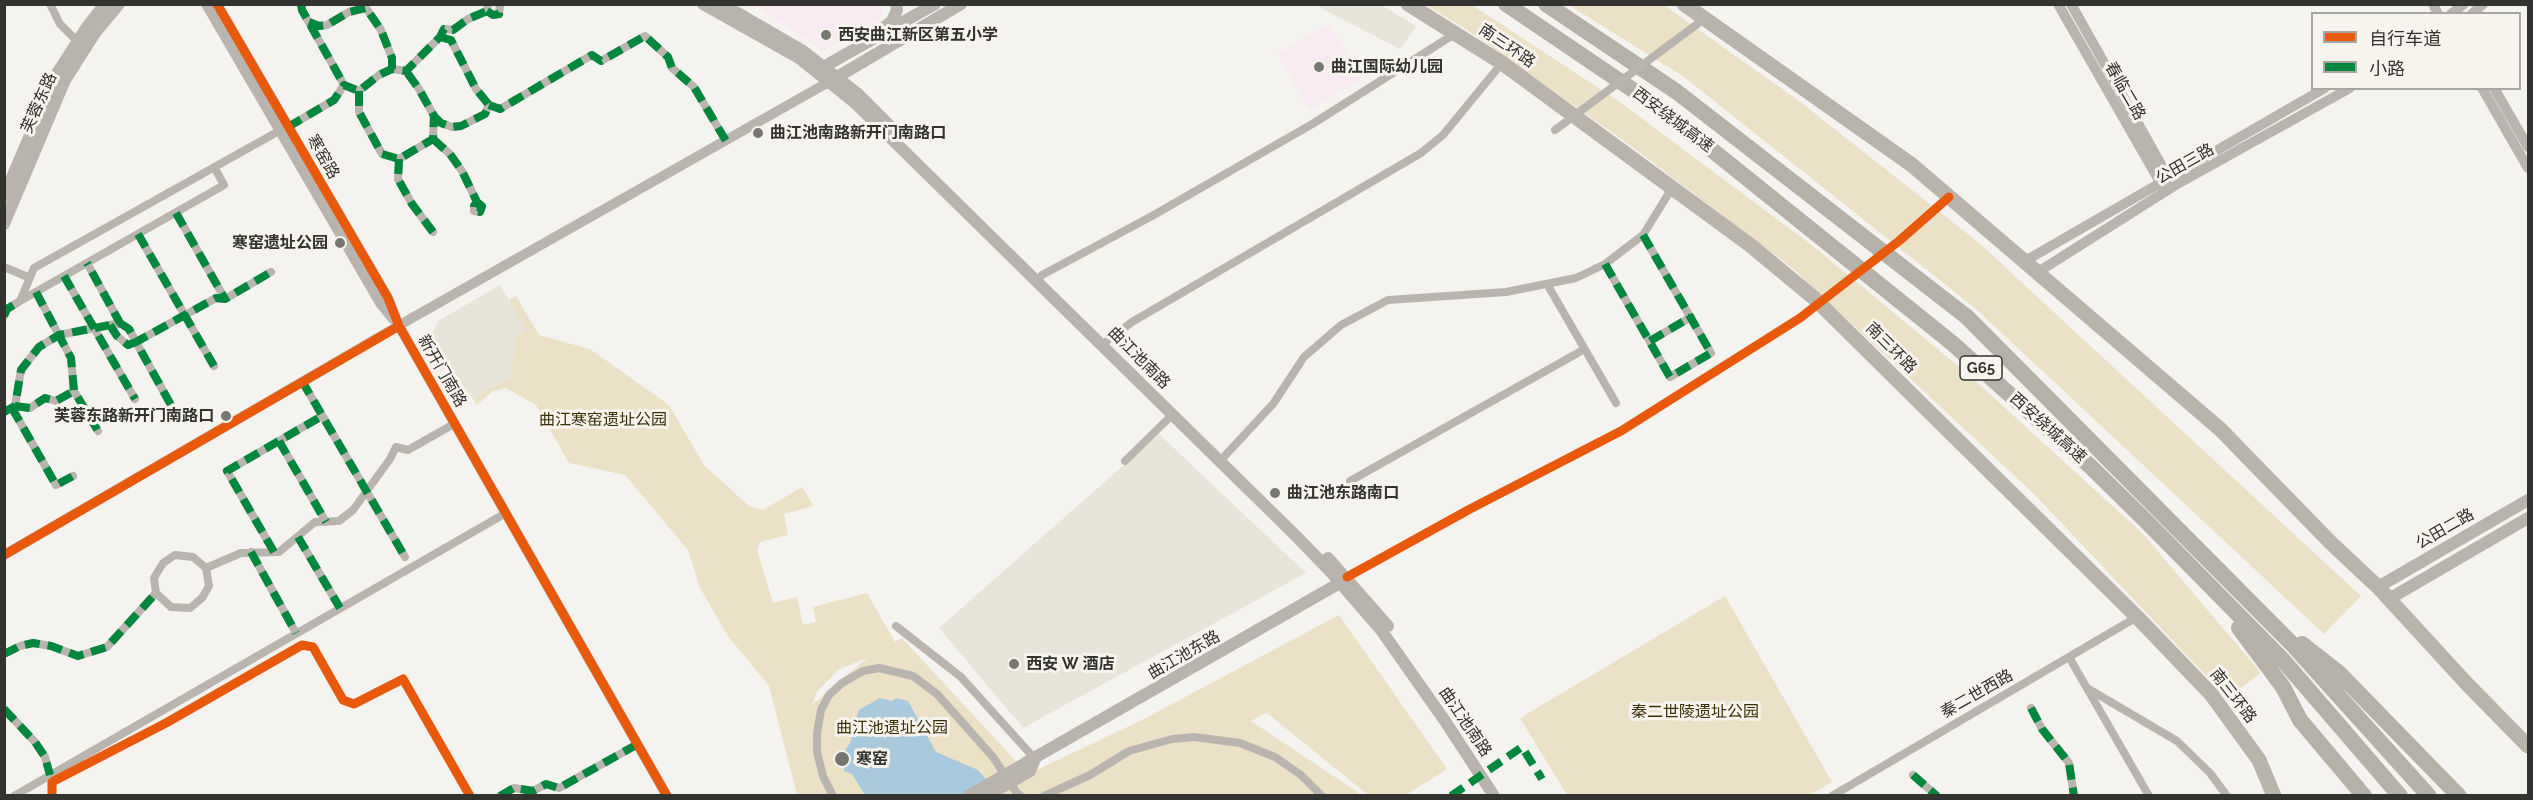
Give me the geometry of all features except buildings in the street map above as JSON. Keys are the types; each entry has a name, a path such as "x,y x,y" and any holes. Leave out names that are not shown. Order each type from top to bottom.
{"highway":[{"name":"南三环路","path":"1408,4 1502,63 1750,245 1814,298 2137,617 2211,694 2259,760 2274,795"},
{"name":"西安绕城高速","path":"1506,4 1661,109 1952,342 2090,466 2146,521 2282,659 2400,795"},
{"name":"西安绕城高速","path":"1546,4 1677,92 1967,317 2291,644 2429,795"},
{"path":"1684,4 1912,165 2220,429 2331,543 2389,598 2467,684 2529,746"},
{"path":"2122,474 2211,551 2302,643 2339,673 2458,795"},
{"path":"2146,521 2234,622 2283,687 2300,720 2364,795"}],"main road":[{"name":"芙蓉东路","path":"4,196 56,75 77,41 105,4"},
{"name":"芙蓉东路","path":"4,224 65,80 95,33 119,4"},
{"name":"曲江池南路","path":"703,4 858,94 1173,414 1222,458"},
{"name":"曲江池南路","path":"722,4 825,66 833,80"},
{"path":"867,43 892,21 897,10 896,4"},
{"path":"825,66 867,43 956,4"},
{"path":"833,80 939,10 961,4"},
{"name":"曲江池南路","path":"1039,278 1108,340 1387,625 1452,716 1503,795"},
{"name":"公田二路","path":"2378,587 2529,500"},
{"name":"公田二路","path":"2389,598 2529,518"},
{"name":"曲江池南路","path":"1344,581 1445,721 1494,795"},
{"name":"曲江池东路","path":"968,795 1344,581"},
{"name":"曲江池东路","path":"987,795 1030,771 1030,761"}],"street":[{"path":"50,4 60,24 77,41"},
{"name":"寒窑路","path":"206,4 388,298 399,326"},
{"name":"寒窑路","path":"217,4 284,129"},
{"path":"301,4 344,85 359,92"},
{"path":"500,4 499,14 493,15 487,8 453,30 451,40 476,89 489,105 500,109 592,55 601,61 645,36 668,57 672,68 694,87 726,141"},
{"name":"春临二路","path":"2058,4 2168,185"},
{"name":"春临二路","path":"2071,4 2168,185"},
{"path":"309,21 319,26 327,25 349,12 366,8 381,30 392,58 392,69"},
{"path":"1555,130 1704,19"},
{"path":"406,71 440,37 444,29 453,30"},
{"path":"1039,278 1314,123 1456,33"},
{"path":"440,37 451,40"},
{"path":"1108,340 1132,322 1421,153 1443,135 1502,63"},
{"path":"433,139 399,159 382,153 359,112 359,92 379,75 392,69 406,71 434,116 441,123 461,126 485,114 489,105"},
{"name":"新开门南路","path":"4,555 302,381 833,80"},
{"path":"20,301 34,268 334,100 344,85"},
{"name":"公田三路","path":"2038,272 2168,185 2322,90"},
{"name":"公田三路","path":"2025,261 2346,90"},
{"path":"2483,90 2529,168"},
{"path":"2495,90 2529,147"},
{"path":"434,116 433,139 456,162 477,202"},
{"path":"399,159 398,179 412,204 433,232"},
{"path":"4,316 7,309 20,301 224,185 214,167"},
{"path":"1222,458 1273,404 1304,357 1341,325 1388,300 1506,292 1576,278 1605,264 1643,235 1672,188"},
{"path":"1344,581 1470,509 1621,431 1800,318 1899,241 1949,196"},
{"path":"176,213 225,299"},
{"path":"138,234 214,366"},
{"path":"1605,264 1671,377 1711,353 1643,235"},
{"path":"87,263 120,324 129,329 171,405"},
{"path":"4,267 30,278"},
{"path":"110,325 117,336 128,345 216,298 225,299 271,272"},
{"path":"64,276 135,399"},
{"path":"1546,284 1616,403"},
{"path":"36,292 71,358 74,391 98,431"},
{"path":"1650,341 1690,317"},
{"path":"74,476 56,485 10,409 21,370 39,347 59,335 120,324"},
{"name":"新开门南路","path":"399,326 668,795"},
{"path":"1350,481 1583,350"},
{"path":"302,381 405,557"},
{"path":"10,409 30,408 45,398 56,401 74,391"},
{"path":"1125,460 1173,414"},
{"path":"274,552 227,471 322,416"},
{"path":"206,568 241,553 279,552 315,522 339,521 352,510 396,447 408,450 454,423"},
{"path":"279,441 326,522"},
{"path":"14,795 506,513"},
{"path":"298,537 340,608"},
{"path":"251,552 297,633"},
{"path":"175,555 193,557 206,568 209,586 202,598 190,608 171,607 156,592 154,578 163,563 175,555"},
{"path":"4,654 20,646 33,643 51,646 78,656 107,647 156,592"},
{"name":"秦二世西路","path":"1832,795 2137,617"},
{"path":"896,626 961,677 1030,761"},
{"path":"52,795 52,782 166,723 302,645 313,647 343,700 354,704 403,680 470,795"},
{"path":"2069,657 2149,795"},
{"path":"833,795 823,776 818,752 817,733 821,710 829,695 842,682 862,671 879,668 902,672 921,680 993,757 1016,792 1021,795"},
{"path":"2087,688 2177,741 2210,773 2227,795"},
{"path":"2031,708 2042,729 2069,763 2074,795"},
{"path":"4,709 35,742 45,757 50,775"},
{"path":"1044,795 1090,775 1129,751 1172,739 1194,737 1240,743 1275,757 1302,775 1322,795"},
{"path":"500,795 513,788 533,791 546,784 558,788 638,744"},
{"path":"1913,775 1937,795"}],"shaded area":[{"name":"西安曲江新区第五小学","path":"754,5 884,5 880,19 823,51"},
{"path":"1315,5 1381,5 1416,26 1400,49"},
{"name":"曲江国际幼儿园","path":"1329,23 1362,80 1309,110 1277,54"},
{"path":"500,285 527,331 517,336 510,377 473,399 449,367 440,371 427,347 438,321"},
{"path":"1159,434 1306,573 1023,728 939,628"}],"green space":[{"path":"1427,5 1472,5 1620,102 1809,243 1968,374 2143,534 2261,673 2227,698 2035,495 1792,268 1631,146 1470,32"},
{"path":"1569,5 1664,5 1799,101 1978,242 2361,596 2324,634 1975,308 1684,77"},
{"path":"516,296 539,335 590,349 669,405 704,465 749,506 763,510 802,487 814,506 784,514 788,535 760,542 757,550 773,603 797,597 803,625 816,622 813,607 867,593 895,642 902,638 1028,774 1144,719 1339,615 1447,769 1406,795 1368,795 1267,713 1251,721 1359,795 797,795 769,686 728,636 700,588 688,550 625,475 569,463 536,405 506,388 493,391 477,405 473,399 510,377 517,336 526,331 509,300","holes":["868,657 812,705 817,692 838,670"]},
{"name":"秦二世陵遗址公园","path":"1725,596 1832,782 1808,796 1567,795 1520,718"}],"water":[{"path":"880,698 908,701 936,752 978,770 1000,795 865,795 852,774 844,771 844,753 852,739 848,731 855,723 859,710"}],"marked path":[{"path":"301,4 302,10 344,85"},
{"path":"288,127 334,100 344,85 359,91 379,75 392,69 406,71 440,37 444,29 453,30 468,19 487,11 488,4"},
{"path":"487,11 493,15 499,14 500,4"},
{"path":"309,22 319,26 327,25 349,12 366,8 381,30 392,58 392,69"},
{"path":"489,105 500,109 592,55 601,61 645,36 668,57 672,68 694,87 726,141"},
{"path":"434,116 441,123 452,127 461,126 485,114 489,105 476,89 451,40 440,37"},
{"path":"359,91 359,112 382,154 399,159 433,139 434,116 406,71"},
{"path":"433,139 450,154 462,171 477,202 474,211 480,212 482,206 477,202"},
{"path":"399,159 398,179 412,204 433,232"},
{"path":"176,213 225,299"},
{"path":"138,234 214,366"},
{"path":"1605,264 1670,377 1711,353 1643,235"},
{"path":"4,412 15,406 21,370 39,347 59,335 120,323 87,263"},
{"path":"120,323 129,329 136,342 216,298 225,299 271,272"},
{"path":"64,276 135,399"},
{"path":"36,292 71,358 74,391 98,431"},
{"path":"4,316 7,309 20,301"},
{"path":"1650,341 1691,317"},
{"path":"110,325 117,336 128,345 136,342 171,405"},
{"path":"302,381 405,557"},
{"path":"15,406 30,408 45,398 56,401 74,391"},
{"path":"12,408 56,485 73,476"},
{"path":"274,552 227,471 322,416"},
{"path":"279,441 326,522"},
{"path":"298,537 340,608"},
{"path":"251,552 296,633"},
{"path":"4,654 20,646 33,643 51,646 78,656 107,647 156,593"},
{"path":"2031,708 2042,729 2069,763 2074,796"},
{"path":"4,709 35,742 45,757 50,775"},
{"path":"500,796 514,788 533,791 546,784 559,788 638,744"},
{"path":"1451,796 1522,747 1542,779"},
{"path":"1913,775 1937,796"}],"cycle path":[{"path":"217,4 388,298 399,326 667,796"},
{"path":"1347,577 1470,509 1621,431 1800,318 1899,241 1949,197"},
{"path":"4,555 399,326"},
{"path":"52,796 52,782 166,723 302,645 313,647 343,700 354,704 403,679 470,796"}],"place":[{"name":"西安曲江新区第五小学","path":"826,35"},
{"name":"曲江国际幼儿园","path":"1319,67"},
{"name":"曲江池南路新开门南路口","path":"758,133"},
{"name":"寒窑遗址公园","path":"340,243"},
{"name":"芙蓉东路新开门南路口","path":"226,416"},
{"name":"曲江池东路南口","path":"1275,493"},
{"name":"西安 W 酒店","path":"1014,664"},
{"name":"寒窑","path":"842,759"}],"park label":[{"name":"曲江寒窑遗址公园","path":"603,420"},
{"name":"曲江池遗址公园","path":"892,728"}]}
